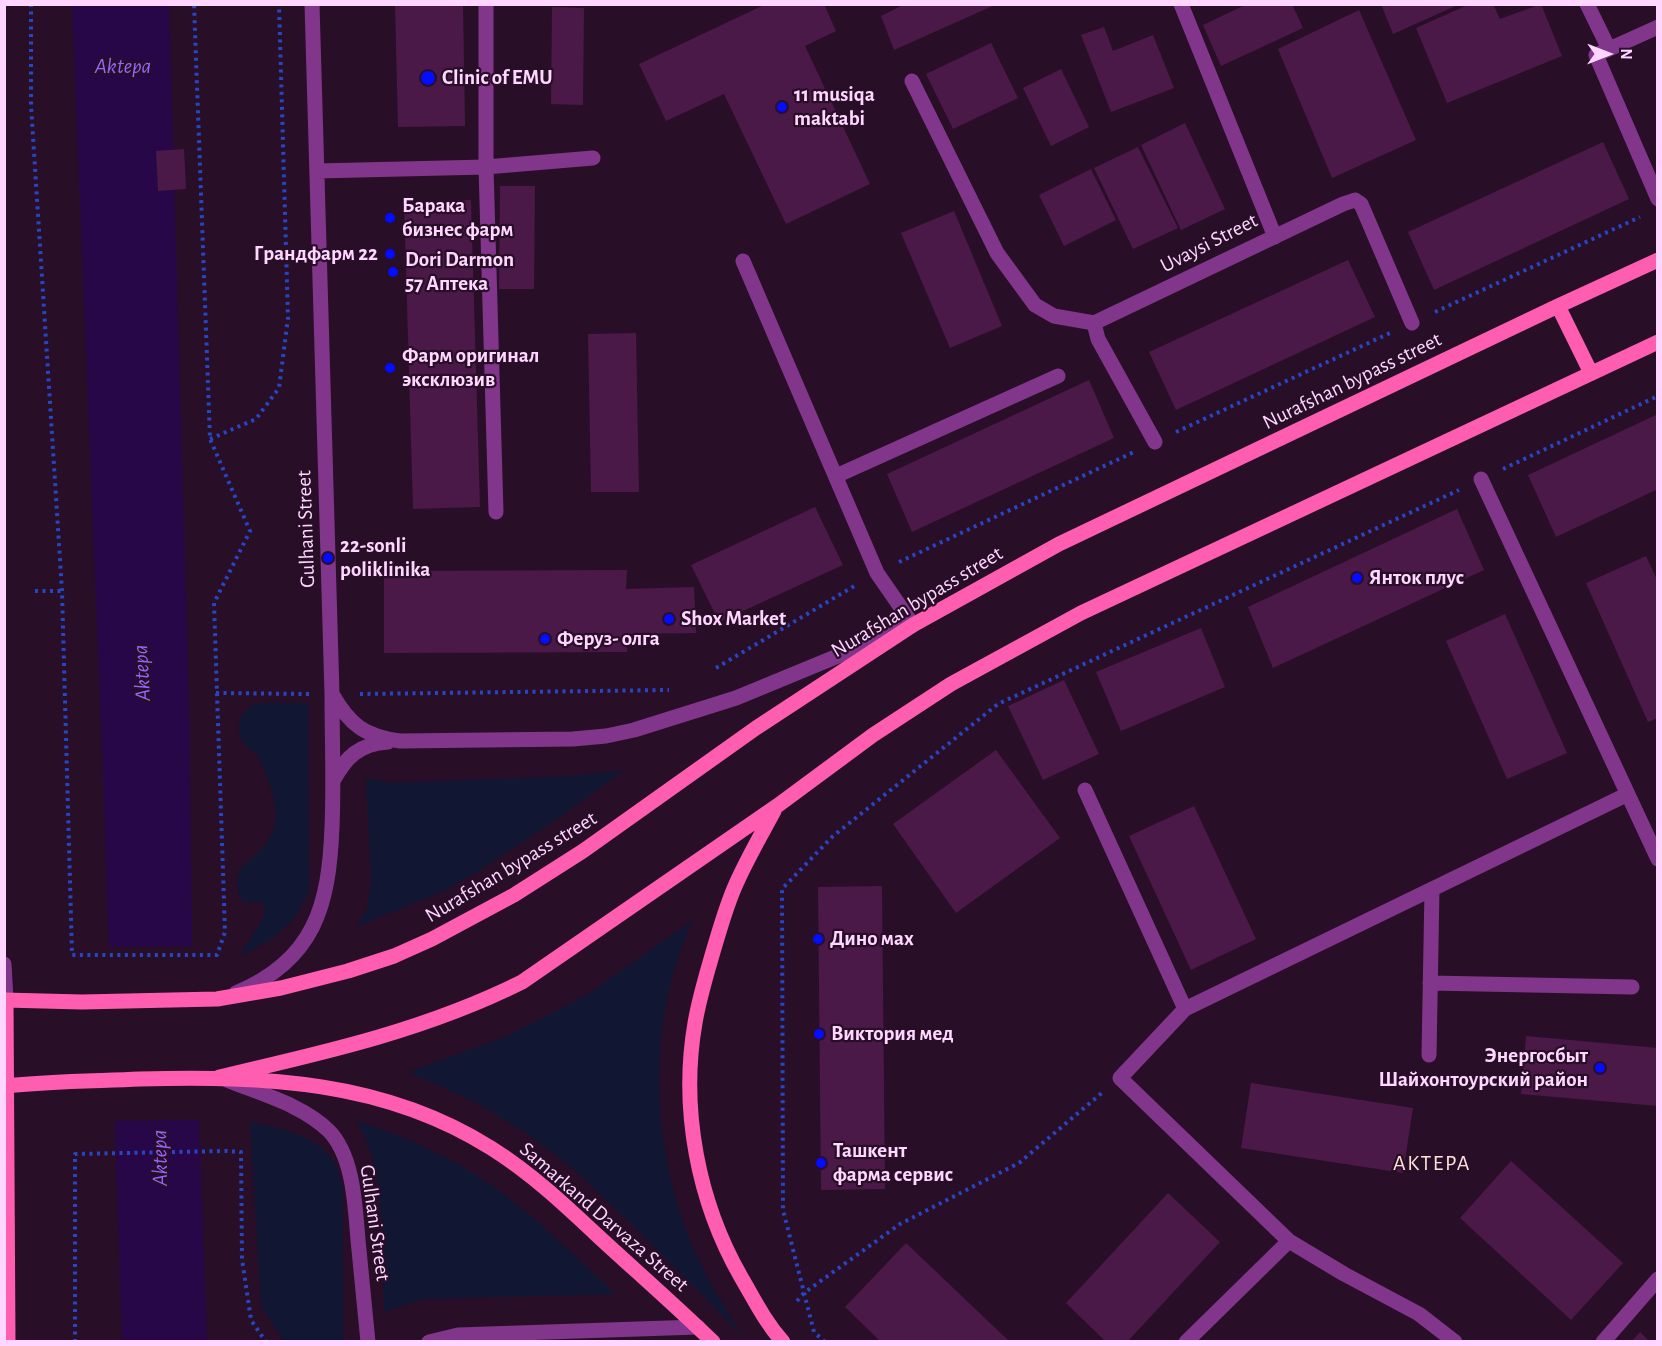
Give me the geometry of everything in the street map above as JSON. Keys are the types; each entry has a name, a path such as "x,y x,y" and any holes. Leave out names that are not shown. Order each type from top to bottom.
{"main road":[{"name":"Nurafshan bypass street","path":"5,1000 82,1002 218,999 280,988 348,971 394,956 432,939 514,895 583,851 756,728 913,625 1059,544 1658,260"},
{"path":"1558,306 1592,373"},
{"path":"5,1086 219,1077 340,1049 408,1029 483,1002 522,982 777,806 873,735 951,684 1081,613 1658,342"},
{"path":"777,806 736,885 720,929 695,1024 691,1068 694,1142 704,1188 730,1257 759,1309 783,1341"},
{"path":"5,1000 8,1341"},
{"name":"Samarkand Darvaza Street","path":"219,1077 266,1080 349,1092 405,1106 461,1131 490,1147 541,1183 713,1341"}],"street":[{"name":"Gulhani Street","path":"218,999 244,990 273,974 297,951 312,930 325,896 332,836 332,694 312,4"},
{"path":"486,4 486,167 496,512"},
{"name":"Uvaysi Street","path":"1094,323 1275,237 1181,4"},
{"path":"1587,4 1610,50"},
{"path":"1658,27 1596,56 1658,199"},
{"path":"912,81 997,253 1035,305 1054,316 1094,323 1098,339 1155,442"},
{"path":"317,171 486,167 592,158"},
{"path":"1275,237 1342,204 1355,200 1361,204 1412,322"},
{"path":"333,782 344,761 359,749 378,742 573,739 606,736 634,730 736,698 913,625 878,573 743,261"},
{"path":"836,476 1058,376"},
{"path":"1481,479 1626,795 1658,859"},
{"path":"332,694 342,712 355,725 370,735 400,741"},
{"path":"1085,790 1185,1009"},
{"path":"1455,1341 1419,1314 1344,1274 1289,1241 1120,1078 1185,1009 1626,795"},
{"path":"1429,1054 1431,889"},
{"path":"4,964 5,1000"},
{"path":"1430,983 1632,987"},
{"name":"Gulhani Street","path":"219,1077 299,1110 317,1120 336,1140 345,1160 353,1196 368,1341"},
{"path":"1186,1341 1289,1241"},
{"path":"1603,1341 1658,1279"},
{"path":"429,1341 458,1335 698,1327"}],"path":[{"path":"31,4 31,105 62,591 72,955 217,955 225,932 214,603 250,531 210,439 194,4"},
{"path":"210,439 256,419 279,388 288,318 279,4"},
{"path":"716,668 878,573 1647,214"},
{"path":"825,1341 814,1332 783,1210 782,889 832,837 999,704 1658,396"},
{"path":"35,591 62,591"},
{"path":"357,694 669,690"},
{"path":"216,693 309,694"},
{"path":"798,1301 804,1293 900,1224 1019,1163 1120,1078"},
{"path":"75,1341 75,1154 226,1151 241,1152 242,1259 251,1320 266,1341"}],"shaded area":[{"path":"308,703 309,892 295,918 272,939 239,957 264,917 264,903 243,902 238,893 238,871 266,844 275,824 275,805 266,774 257,755 242,740 239,723 244,713 253,705"},
{"path":"624,770 560,817 477,872 444,891 356,927 367,909 371,883 366,778 390,783 571,776"},
{"path":"693,920 678,959 667,1000 661,1041 659,1082 661,1124 678,1205 692,1245 741,1334 572,1168 526,1133 475,1102 408,1072 505,1037 585,996"},
{"path":"357,1121 430,1150 482,1179 529,1214 616,1294 424,1299 384,1312 381,1219 377,1182 371,1153"},
{"path":"250,1122 287,1131 311,1141 330,1156 337,1167 343,1190 343,1341 284,1341 261,1306"}],"water":[{"name":"Aktepa","path":"72,5 169,5 189,706 192,933 207,1341 122,1341 103,776"}],"pier":[{"path":"196,946 202,1120 111,1121 105,947"}],"building":[{"path":"395,4 463,4 465,126 398,127"},
{"name":"11 musiqa maktabi","path":"766,4 824,4 836,31 805,46 870,184 786,224 724,94 666,121 639,64"},
{"path":"905,4 997,4 894,50 881,16"},
{"path":"1247,4 1292,4 1303,28 1221,66 1203,25"},
{"path":"1381,4 1460,4 1393,34"},
{"path":"1470,4 1493,4 1500,19 1541,4 1562,56 1447,103 1416,28"},
{"path":"552,7 584,8 583,105 551,104"},
{"path":"1359,10 1416,140 1332,178 1278,49"},
{"path":"1104,27 1113,51 1153,35 1174,88 1111,112 1081,35"},
{"path":"991,43 1018,98 953,129 926,74"},
{"path":"1061,69 1089,127 1051,146 1023,88"},
{"path":"1185,123 1225,209 1181,230 1141,145"},
{"path":"1603,142 1629,199 1434,290 1408,232"},
{"path":"1138,147 1178,228 1133,249 1094,168"},
{"path":"184,149 186,189 158,191 156,151"},
{"path":"1091,169 1116,220 1064,246 1039,195"},
{"path":"500,186 535,186 534,289 499,289"},
{"path":"471,200 480,507 413,509 404,202"},
{"path":"954,211 1002,326 950,348 901,233"},
{"path":"1348,260 1375,317 1176,410 1149,352"},
{"path":"636,333 639,492 591,492 588,334"},
{"path":"1089,380 1114,438 912,532 887,474"},
{"path":"1658,414 1658,489 1556,537 1528,475"},
{"path":"815,507 843,565 719,622 691,565"},
{"path":"1457,509 1484,570 1273,668 1248,607"},
{"path":"1646,556 1658,582 1658,718 1648,722 1586,583"},
{"path":"627,570 626,589 694,587 696,633 627,634 627,652 384,653 384,571"},
{"path":"1505,614 1567,753 1507,779 1446,641"},
{"path":"1201,628 1225,687 1121,731 1096,672"},
{"path":"1064,680 1099,754 1043,780 1008,706"},
{"path":"996,750 1060,838 956,913 893,824"},
{"path":"1194,806 1256,939 1191,970 1129,836"},
{"path":"882,886 885,1189 821,1190 818,887"},
{"path":"1526,1036 1658,1048 1658,1106 1521,1094"},
{"path":"1251,1083 1413,1108 1403,1173 1241,1148"},
{"path":"1511,1161 1623,1263 1571,1320 1460,1218"},
{"path":"1168,1193 1220,1242 1127,1342 1106,1342 1066,1303"},
{"path":"906,1243 1010,1342 881,1342 845,1307"},
{"path":"1640,1332 1650,1342 1631,1342"}],"place":[{"name":"Clinic of EMU","path":"428,78"},
{"name":"11 musiqa maktabi","path":"782,107"},
{"name":"Барака бизнес фарм","path":"390,218"},
{"name":"Грандфарм 22","path":"390,254"},
{"name":"Dori Darmon 57 Аптека","path":"393,272"},
{"name":"Фарм оригинал эксклюзив","path":"390,368"},
{"name":"22-sonli poliklinika","path":"328,558"},
{"name":"Янток плус","path":"1357,578"},
{"name":"Shox Market","path":"669,619"},
{"name":"Феруз- олга","path":"545,639"},
{"name":"Дино мах","path":"818,939"},
{"name":"Виктория мед","path":"819,1034"},
{"name":"Энергосбыт Шайхонтоурский район","path":"1600,1068"},
{"name":"Ташкент фарма сервис","path":"821,1163"}],"district":[{"name":"AKTEPA","path":"1432,1163"}]}
